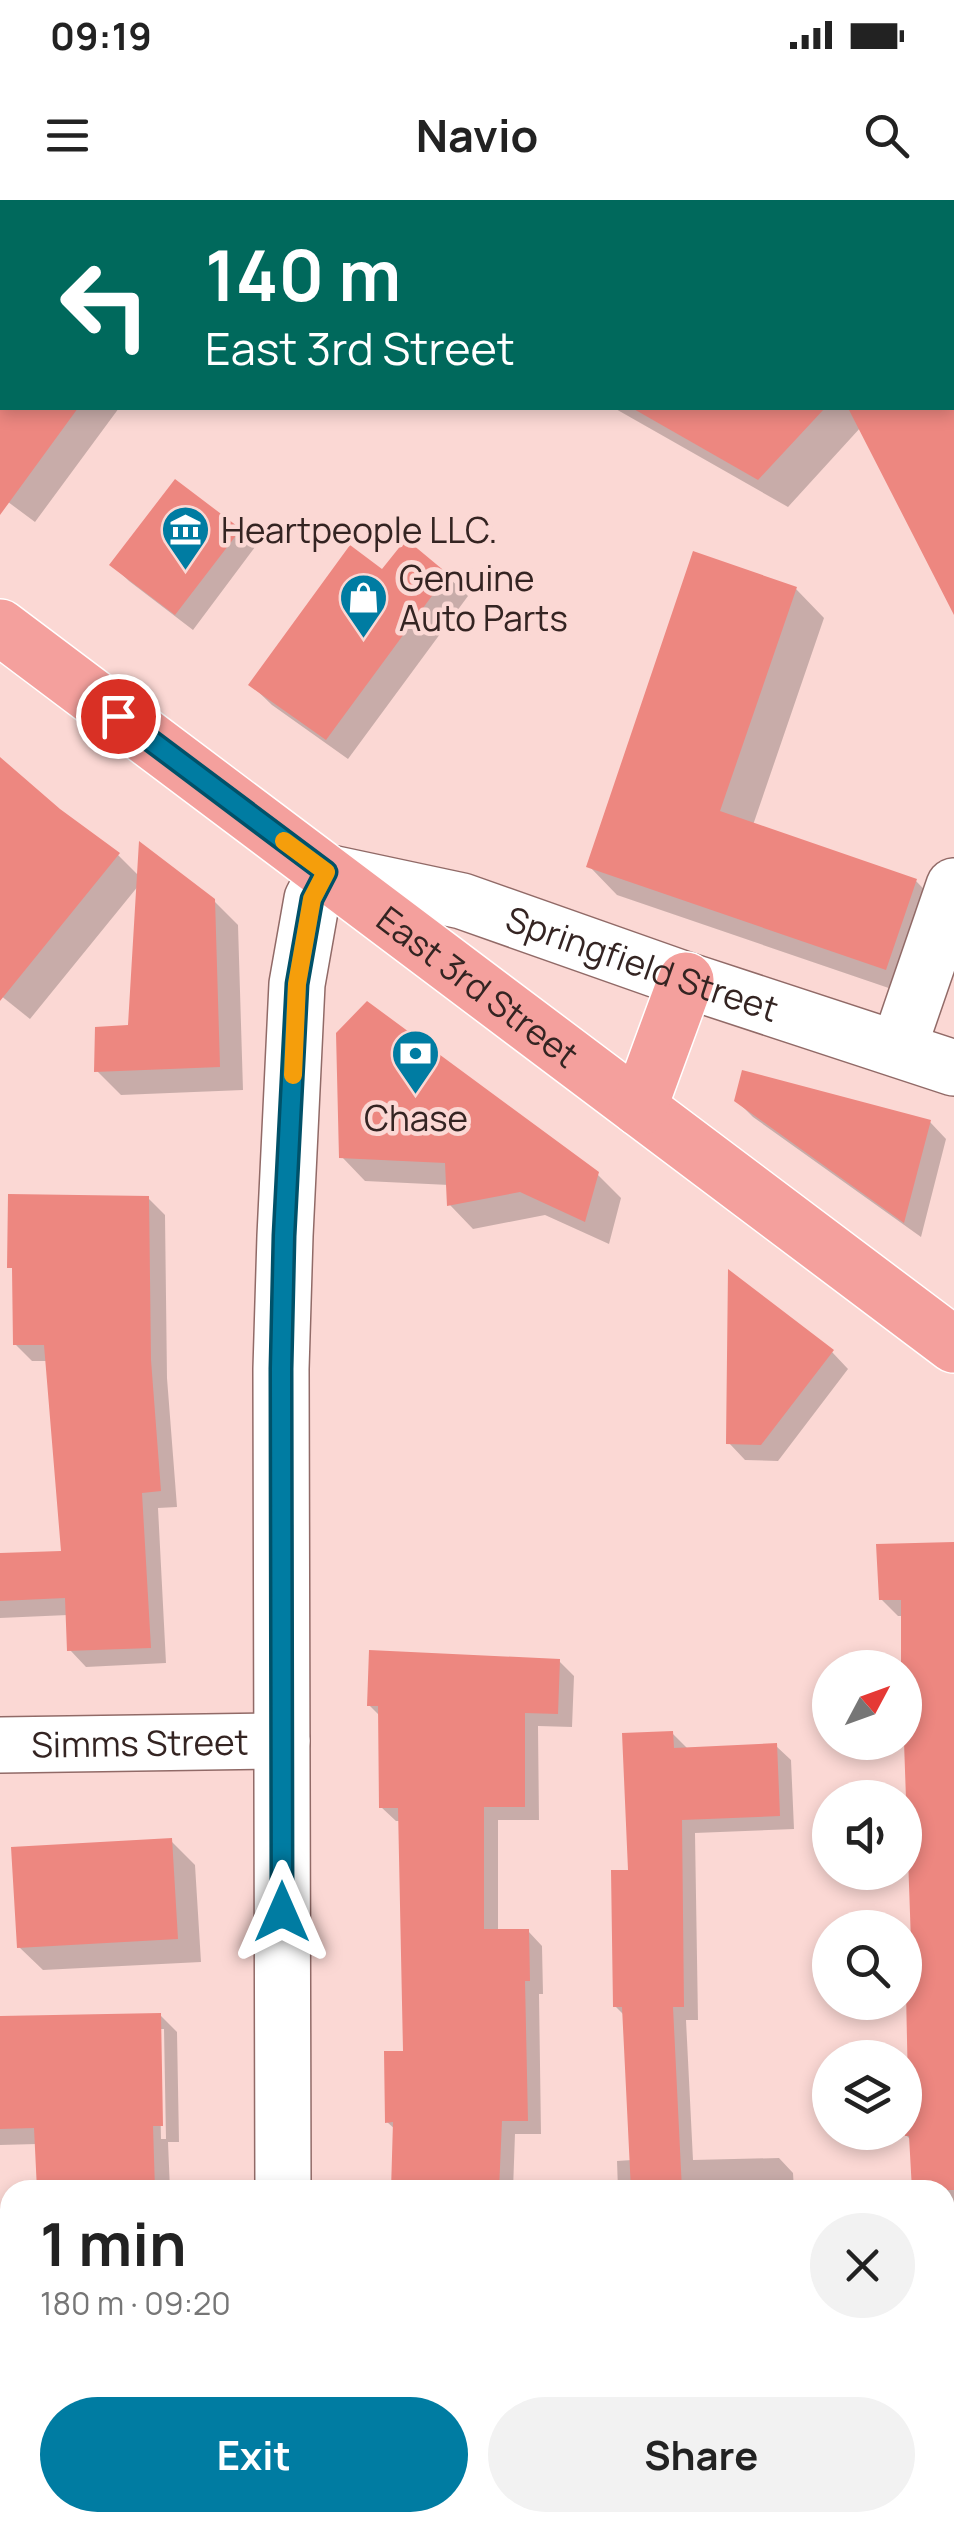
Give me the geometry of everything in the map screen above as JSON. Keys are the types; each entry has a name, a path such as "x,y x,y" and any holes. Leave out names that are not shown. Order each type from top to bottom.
{"main road":[{"name":"East 3rd Street","path":"0,627 954,1346"},
{"name":"Springfield Street","path":"326,872 462,901 954,1068"},
{"path":"283,2180 284,1236 297,984 312,899 326,872"},
{"path":"898,1048 954,886"},
{"path":"639,1108 686,980"},
{"name":"Simms Street","path":"0,1746 282,1741"}],"building":[{"path":"0,410 77,410 0,515"},
{"path":"636,410 823,410 758,480"},
{"path":"849,410 954,410 954,615"},
{"path":"175,479 241,529 175,615 109,565"},
{"name":"Genuine Auto Parts","path":"406,539 448,574 326,740 248,685 350,545 382,569"},
{"path":"693,551 797,587 720,811 917,879 886,970 586,867"},
{"path":"0,757 60,809 120,853 0,1001"},
{"path":"139,841 215,899 220,1067 94,1072 95,1027 128,1025"},
{"name":"Chase","path":"367,1001 599,1172 585,1222 520,1192 447,1206 445,1163 339,1158 336,1033"},
{"path":"742,1070 931,1120 904,1223 734,1101"},
{"path":"8,1194 149,1196 151,1360 161,1491 142,1493 151,1648 67,1651 65,1598 0,1601 0,1553 61,1551 44,1345 13,1345 12,1268 7,1268"},
{"path":"728,1269 834,1350 761,1445 726,1444"},
{"path":"954,1542 954,2180 911,2180 910,2150 922,2150 922,2040 907,2040 907,2020 922,2020 922,1910 910,1910 909,1890 922,1890 922,1780 905,1780 905,1760 922,1760 922,1650 901,1650 901,1600 879,1600 876,1544"},
{"path":"369,1650 560,1659 558,1714 525,1713 525,1807 484,1807 484,1929 529,1929 530,1981 525,1981 528,2121 502,2121 499,2180 391,2180 393,2122 385,2123 384,2051 403,2051 398,1808 379,1808 378,1706 367,1706"},
{"path":"673,1731 674,1748 777,1743 780,1816 682,1820 684,2007 673,2007 682,2180 631,2180 622,2007 613,2007 611,1870 628,1870 622,1733"},
{"path":"172,1838 178,1939 17,1948 11,1847"},
{"path":"161,2013 163,2126 153,2126 155,2180 37,2180 34,2128 0,2129 0,2016"}],"slow traffic":[{"path":"284,841 326,872 312,899 297,984 293,1075"}],"place":[{"name":"Heartpeople LLC.","path":"186,572"},
{"name":"Genuine Auto Parts","path":"364,640"},
{"name":"Chase","path":"416,1096"}],"route":[{"path":"118,716 326,872 312,899 297,984 284,1236 282,1912"}]}
